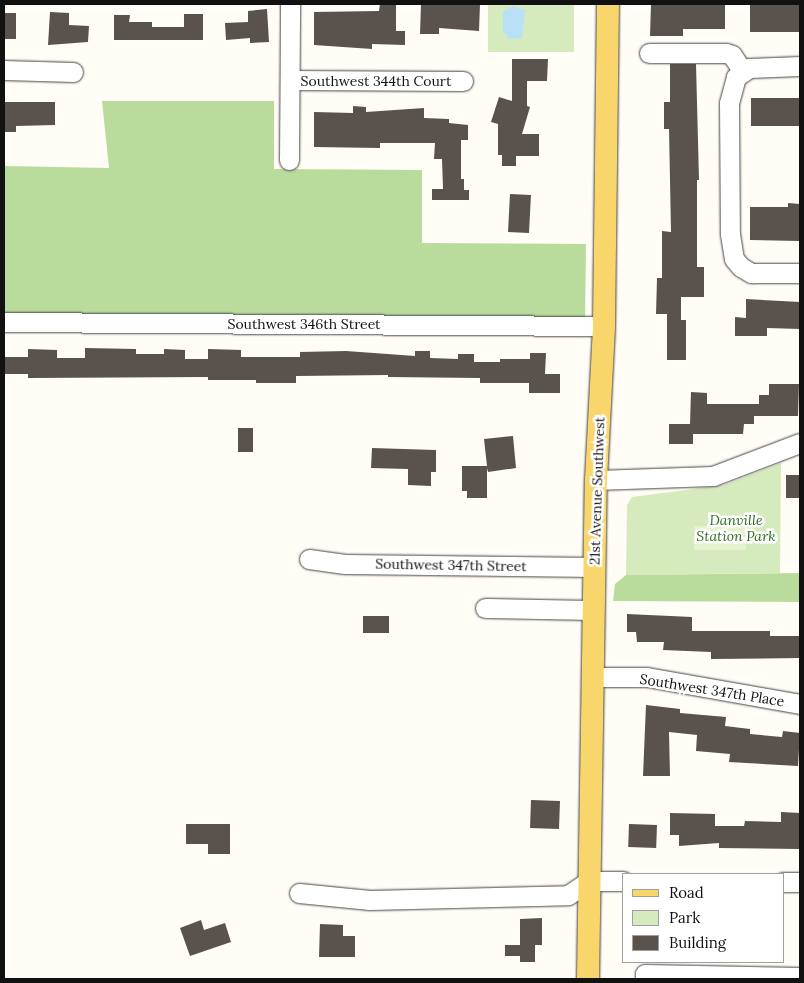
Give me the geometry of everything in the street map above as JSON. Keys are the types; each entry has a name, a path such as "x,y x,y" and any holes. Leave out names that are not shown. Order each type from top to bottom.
{"main road":[{"name":"21st Avenue Southwest","path":"588,979 596,480 604,326 608,4"}],"street":[{"path":"289,160 290,4"},
{"path":"649,53 726,53 732,55 740,75"},
{"path":"800,66 756,65 740,75 730,102 730,234 736,261 751,273 800,273"},
{"path":"4,70 73,72"},
{"name":"Southwest 344th Court","path":"290,80 463,81"},
{"name":"Southwest 346th Street","path":"4,322 604,326"},
{"path":"596,480 713,476 800,443"},
{"name":"Southwest 347th Street","path":"309,559 345,564 594,567"},
{"path":"485,608 594,610"},
{"name":"Southwest 347th Place","path":"593,677 647,677 800,704"},
{"path":"299,893 370,900 568,895 589,881 622,881"},
{"path":"784,882 800,882"},
{"path":"645,972 777,969 800,977"}],"green space":[{"path":"488,4 574,4 574,52 488,52"},
{"path":"102,101 274,101 274,169 422,170 422,243 586,244 585,326 4,322 4,166 109,168"},
{"name":"Danville Station Park","path":"781,463 780,573 626,575 627,505 632,497 724,485"},
{"path":"694,526 746,526 746,550 694,550"},
{"path":"800,573 800,602 613,601 615,584 626,575"}],"water":[{"path":"513,6 525,10 522,38 509,39 503,31 503,12"}],"building":[{"path":"380,4 396,5 396,31 405,31 405,45 372,44 372,49 314,45 314,12 379,11"},
{"path":"421,4 480,4 479,31 439,28 439,34 420,34"},
{"path":"651,4 725,4 725,29 683,29 683,36 650,36"},
{"path":"750,4 800,4 800,32 750,32"},
{"path":"267,9 269,42 250,43 250,38 226,40 225,23 248,22 248,11"},
{"path":"50,12 69,13 69,25 89,26 88,42 48,45"},
{"path":"4,13 16,13 16,39 4,39"},
{"path":"184,14 203,14 203,40 114,40 114,15 130,15 129,22 152,22 152,27 184,27"},
{"path":"512,59 548,59 547,81 527,81 527,106 530,107 522,134 539,134 539,156 516,156 516,166 502,166 502,155 498,155 498,124 491,122 499,97 512,101"},
{"path":"670,64 696,64 699,180 697,180 697,267 704,267 704,297 681,297 681,320 686,320 686,360 667,360 667,314 656,314 657,278 662,278 662,231 671,232 669,129 664,129 664,102 670,102"},
{"path":"751,98 800,98 800,126 751,126"},
{"path":"4,102 55,102 55,125 16,126 16,132 4,132"},
{"path":"353,106 366,107 366,112 424,108 424,118 449,119 449,123 468,125 468,140 461,140 461,179 464,179 464,190 469,190 469,200 432,200 432,189 443,189 442,159 434,159 435,143 380,143 380,148 314,147 314,112 353,113"},
{"path":"510,194 531,195 529,233 508,232"},
{"path":"788,203 800,204 800,241 750,240 750,207 788,207"},
{"path":"746,299 800,302 800,329 767,328 767,336 735,336 735,317 746,318"},
{"path":"85,348 136,349 136,354 164,354 164,349 185,350 185,359 208,359 208,349 241,350 241,357 300,357 300,352 346,351 415,356 415,351 430,351 430,358 458,359 458,354 474,354 474,362 500,362 500,359 530,359 530,353 546,353 545,374 560,374 560,393 529,393 529,383 480,383 480,378 388,377 388,375 296,376 296,383 256,383 256,380 208,380 208,377 28,378 28,374 4,374 4,357 28,357 28,349 57,350 57,358 85,358"},
{"path":"769,384 799,384 798,416 754,416 754,424 744,424 743,434 693,434 693,444 669,444 669,424 690,424 691,392 707,393 707,404 759,404 759,395 769,395"},
{"path":"238,428 253,428 253,452 238,452"},
{"path":"513,436 516,468 488,472 487,468 487,498 467,498 467,491 462,491 462,466 487,466 484,439"},
{"path":"372,448 436,450 436,472 431,472 431,486 408,485 408,469 371,468"},
{"path":"786,475 800,475 800,498 786,498"},
{"path":"627,614 692,617 692,631 770,631 770,636 800,636 800,658 711,659 711,652 663,650 664,642 637,642 636,632 627,632"},
{"path":"363,616 389,616 389,633 363,633"},
{"path":"646,705 680,709 680,713 726,717 725,726 750,729 750,734 782,737 783,731 800,733 798,766 729,762 730,754 696,751 697,735 669,732 670,776 643,776"},
{"path":"531,800 560,801 559,829 530,828"},
{"path":"781,812 800,813 800,849 719,848 719,843 679,846 679,835 670,835 670,813 715,814 715,826 744,826 745,821 781,822"},
{"path":"186,824 230,824 230,854 208,854 208,844 186,844"},
{"path":"629,824 657,825 656,848 628,847"},
{"path":"542,918 542,945 535,945 535,962 520,962 520,956 505,956 505,945 520,945 520,919"},
{"path":"201,920 204,930 225,923 231,942 190,956 180,928"},
{"path":"320,924 343,925 343,936 355,936 355,957 319,957"}]}
